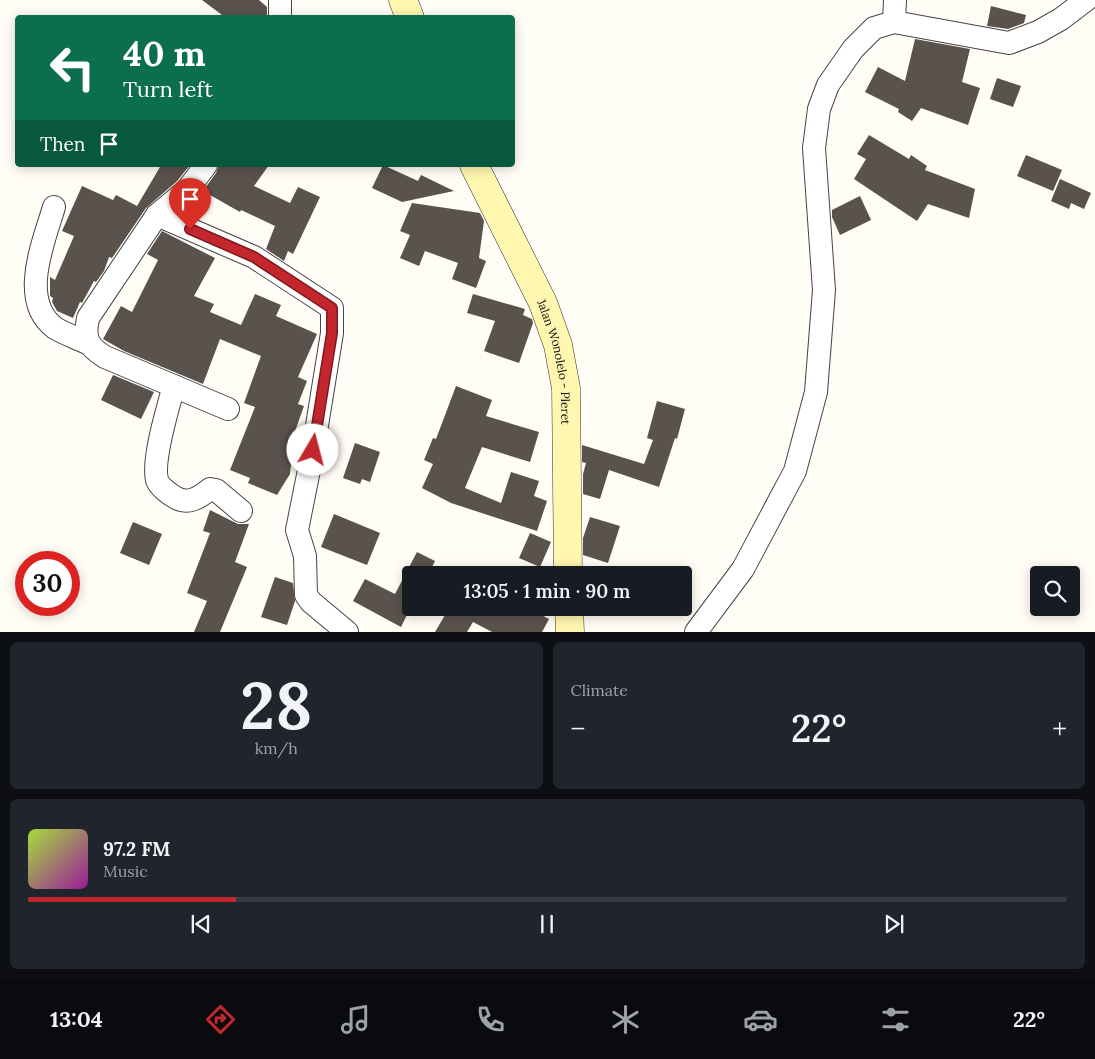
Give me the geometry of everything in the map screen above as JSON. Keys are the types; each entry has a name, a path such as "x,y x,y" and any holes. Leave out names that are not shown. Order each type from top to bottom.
{"main road":[{"path":"403,0 409,15"},
{"name":"Jalan Wonolelo - Pleret","path":"475,167 543,303 558,345 566,388 568,566"},
{"path":"569,616 570,632"}],"street":[{"path":"280,0 280,15"},
{"path":"696,632 743,569 795,471 816,392 824,290 814,148 819,110 828,86 853,49 894,11 1008,43 1038,32 1061,19 1086,0"},
{"path":"87,342 85,333 88,318 157,215 187,190 204,167"},
{"path":"54,207 37,268 36,288 40,310 55,327 87,342 94,350 105,357 228,409"},
{"path":"157,215 254,257 332,308 332,333 313,450 297,530 305,556 306,595 311,602 347,632"},
{"path":"174,386 164,421 156,472 158,482 172,496 189,502 198,499 210,489 216,490 241,511"}],"building":[{"path":"202,0 259,0 267,7 267,15 222,15"},
{"path":"991,6 1026,15 1024,23 1008,29 987,26"},
{"path":"915,39 970,49 962,82 980,88 968,125 921,108 912,121 898,112 899,109 865,92 878,67 905,81"},
{"path":"997,78 1021,86 1013,107 990,99"},
{"path":"869,135 909,159 911,155 927,166 925,170 975,189 969,218 928,204 917,221 854,179 866,159 857,154"},
{"path":"1026,155 1062,170 1053,191 1017,176"},
{"path":"160,167 188,167 177,181 146,208 112,258 109,257 104,271 96,282 94,281 82,303 80,302 73,318 57,311 52,302 53,298 50,296 50,277 55,280 74,236 62,231 82,186 113,200 116,195 137,206"},
{"path":"218,167 268,167 254,186 290,203 298,187 320,197 293,254 288,251 284,261 266,249 275,226 241,210 240,212 203,191"},
{"path":"382,167 387,167 418,181 421,175 454,191 402,202 372,188"},
{"path":"1060,179 1091,193 1084,209 1071,203 1069,209 1051,201"},
{"path":"860,196 871,220 840,235 832,217 832,210"},
{"path":"412,203 480,213 484,221 479,258 486,261 476,288 452,279 458,263 425,251 419,266 400,258 410,235 400,231"},
{"path":"162,231 215,258 194,296 214,304 210,312 241,325 255,294 281,305 276,316 317,334 298,377 307,381 298,404 304,406 294,434 302,437 291,465 290,474 277,495 248,483 250,478 230,470 255,407 244,403 261,356 220,339 203,384 124,351 103,339 121,306 132,312 158,260 147,254"},
{"path":"473,294 525,309 523,315 532,319 533,323 519,363 484,351 495,321 467,313"},
{"path":"113,375 154,392 141,419 101,400"},
{"path":"456,386 492,400 486,416 539,432 530,462 482,447 465,488 501,503 511,472 539,481 534,496 547,501 537,531 451,503 422,488 433,464 424,460 433,438 436,439"},
{"path":"657,401 685,409 677,439 675,438 659,487 609,470 600,499 583,494 583,474 586,463 582,462 582,445 644,464 653,440 647,438"},
{"path":"355,443 380,452 370,482 362,479 360,484 343,478"},
{"path":"210,510 238,524 249,524 235,562 247,567 220,632 194,632 207,601 187,593 210,533 203,531"},
{"path":"334,514 380,533 367,565 321,547"},
{"path":"590,517 620,526 608,563 583,555 583,538"},
{"path":"133,522 162,534 149,565 120,553"},
{"path":"530,533 551,542 540,566 519,558"},
{"path":"417,552 435,561 432,566 410,566"},
{"path":"275,577 293,583 295,601 287,625 261,617"},
{"path":"365,579 395,594 402,581 402,616 406,616 401,627 353,601"},
{"path":"444,616 543,616 549,619 542,632 492,632 473,622 467,632 435,632"}],"route":[{"path":"190,229 254,257 332,308 332,333 313,450"}]}
